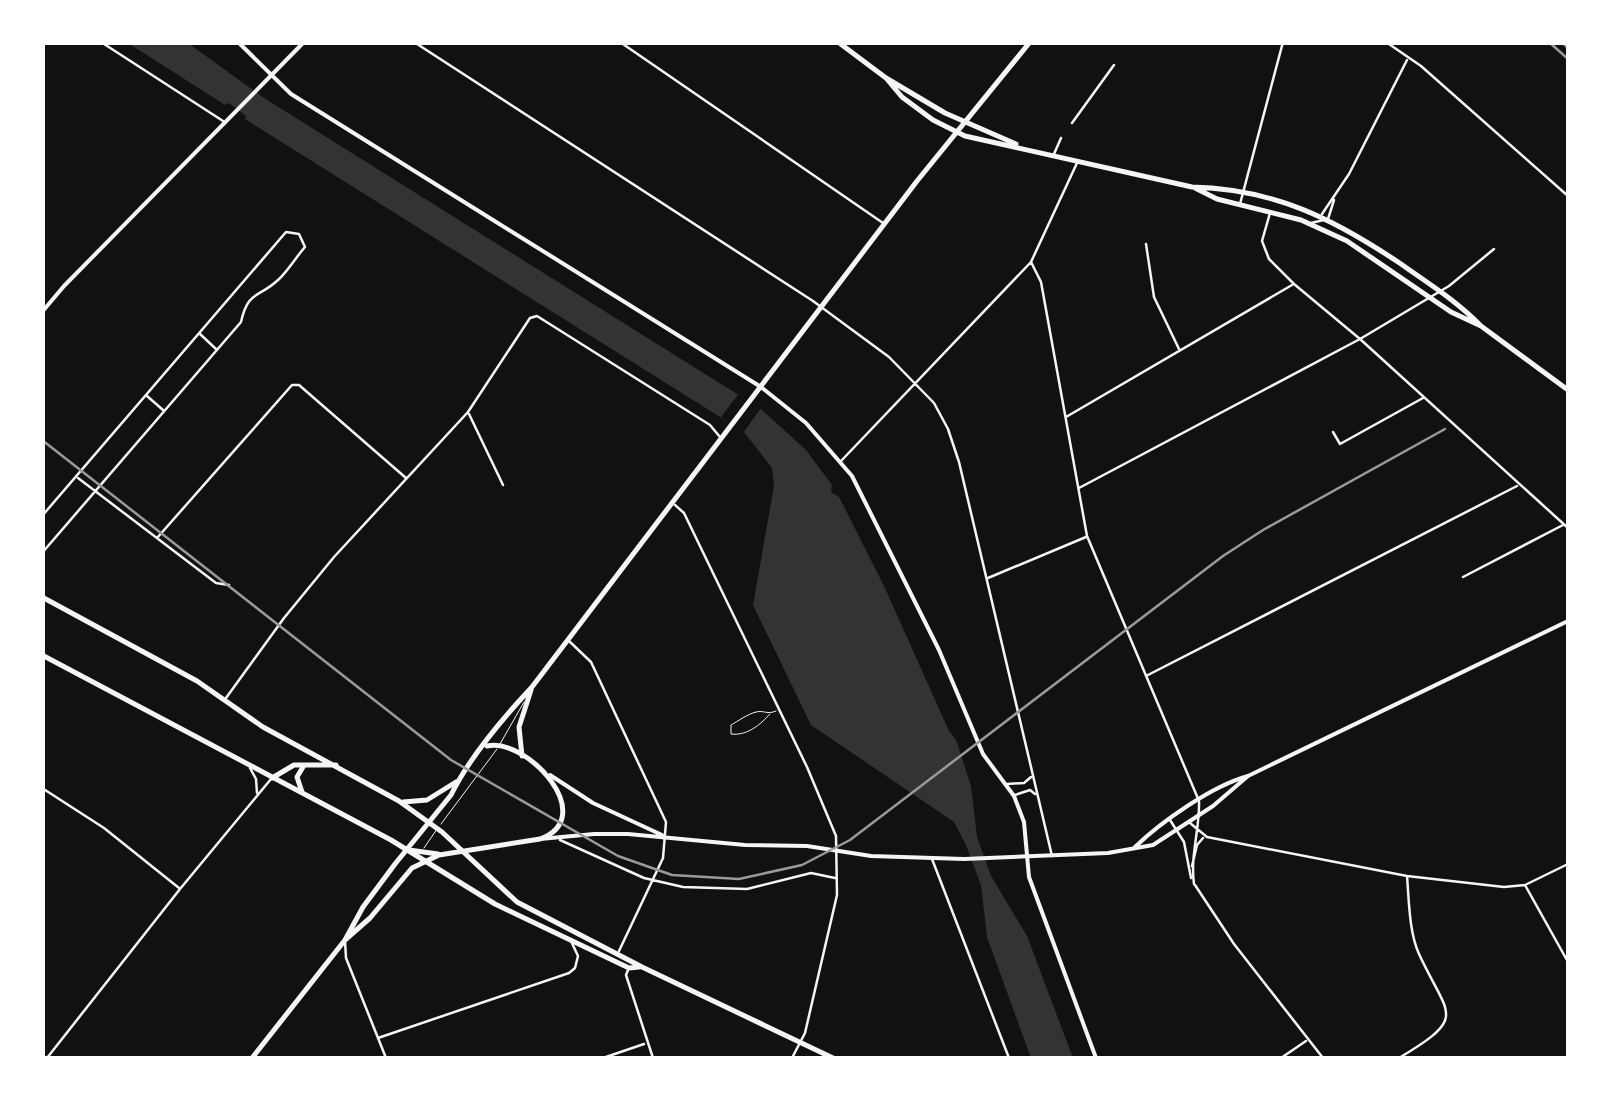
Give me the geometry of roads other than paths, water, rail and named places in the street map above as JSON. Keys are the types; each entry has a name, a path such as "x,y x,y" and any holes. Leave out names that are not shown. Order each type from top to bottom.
{"main road":[{"path":"838,42 886,78 965,123 992,131 1019,146"},
{"path":"346,940 363,907 451,795 458,780 885,224 1030,42"},
{"path":"886,78 902,96 956,133 1192,187 1243,192 1293,204 1325,217 1441,291 1480,326"},
{"path":"1192,187 1217,199 1310,223 1358,247 1430,298 1480,326 1568,390"},
{"path":"42,597 196,681 286,740 338,765 399,802 438,828 517,902 833,1058"},
{"path":"42,655 302,792 496,904 629,968 642,967"},
{"path":"523,757 518,738 532,687"},
{"path":"252,1058 346,940 370,918 407,872 438,854 540,840 552,834 562,813 550,774 500,745 484,748"},
{"path":"272,778 294,765 338,765"},
{"path":"302,792 297,775 305,765"},
{"path":"399,802 427,800 458,780"},
{"path":"406,850 438,854"}],"street":[{"path":"101,42 224,122"},
{"path":"238,42 270,77 300,100 761,387 806,423 842,461 928,625 982,754 1014,796 1024,822 1034,890 1096,1058"},
{"path":"42,312 304,42"},
{"path":"414,42 890,356 934,403 948,429 988,578 1053,857"},
{"path":"620,42 885,224"},
{"path":"1240,204 1283,42"},
{"path":"1386,42 1433,76 1568,196"},
{"path":"1310,223 1325,217 1408,59"},
{"path":"1072,122 1114,65"},
{"path":"1054,155 1062,138"},
{"path":"842,461 1030,262 1078,161"},
{"path":"1325,217 1334,199"},
{"path":"1271,211 1262,245 1269,259 1566,526 1463,578"},
{"path":"42,516 286,232 298,234 305,247 276,283 253,295 241,322 42,553"},
{"path":"1146,244 1154,296 1180,350"},
{"path":"1078,489 1360,339 1441,291 1494,250"},
{"path":"1030,262 1041,282 1087,536 1198,801 1194,884"},
{"path":"1065,418 1294,284"},
{"path":"225,700 334,557 468,412 526,320 536,316 710,425 720,438"},
{"path":"199,334 218,350"},
{"path":"157,538 292,384 407,479"},
{"path":"146,396 164,411"},
{"path":"1334,432 1340,444 1424,397"},
{"path":"468,412 504,486"},
{"path":"76,477 216,583 229,586"},
{"path":"1144,676 1520,485"},
{"path":"672,502 684,513 833,826 838,850 837,895 801,1043 792,1058"},
{"path":"988,578 1087,536"},
{"path":"1135,847 1233,780 1568,621"},
{"path":"568,640 593,666 661,807 666,837 654,880 618,952"},
{"path":"250,766 257,795"},
{"path":"550,774 608,810 666,837"},
{"path":"1007,784 1024,783 1032,776"},
{"path":"540,840 594,834 666,837 872,856 964,859 1108,853 1152,845 1235,790 1248,776"},
{"path":"47,1058 272,778"},
{"path":"42,788 104,828 180,889"},
{"path":"1014,796 1030,790 1036,794"},
{"path":"1170,820 1184,842 1187,870 1194,884 1234,944 1322,1058"},
{"path":"1189,822 1207,837 1407,876 1504,887 1525,885 1568,864"},
{"path":"1192,868 1197,845 1207,837"},
{"path":"558,839 654,880 698,889 762,887 810,873 837,878"},
{"path":"932,858 1009,1058"},
{"path":"1398,1058 1436,1035 1446,1012 1443,996 1417,949 1407,876"},
{"path":"1525,885 1568,962"},
{"path":"346,940 346,958 386,1058"},
{"path":"378,1038 569,972 575,968 578,956 571,941"},
{"path":"629,968 626,975 653,1058"},
{"path":"1281,1058 1308,1040"},
{"path":"603,1058 647,1043"}],"lane":[{"path":"422,861 424,844 500,745 532,687"},
{"path":"770,714 757,711 731,725 730,734 740,735 779,709"},
{"path":"421,832 438,828"}],"tram line":[{"path":"1549,42 1568,59"}],"railway":[{"path":"1562,42 1568,48"},
{"path":"42,440 451,760 618,856 672,875 739,879 802,865 850,840 1223,556 1445,429"}]}
